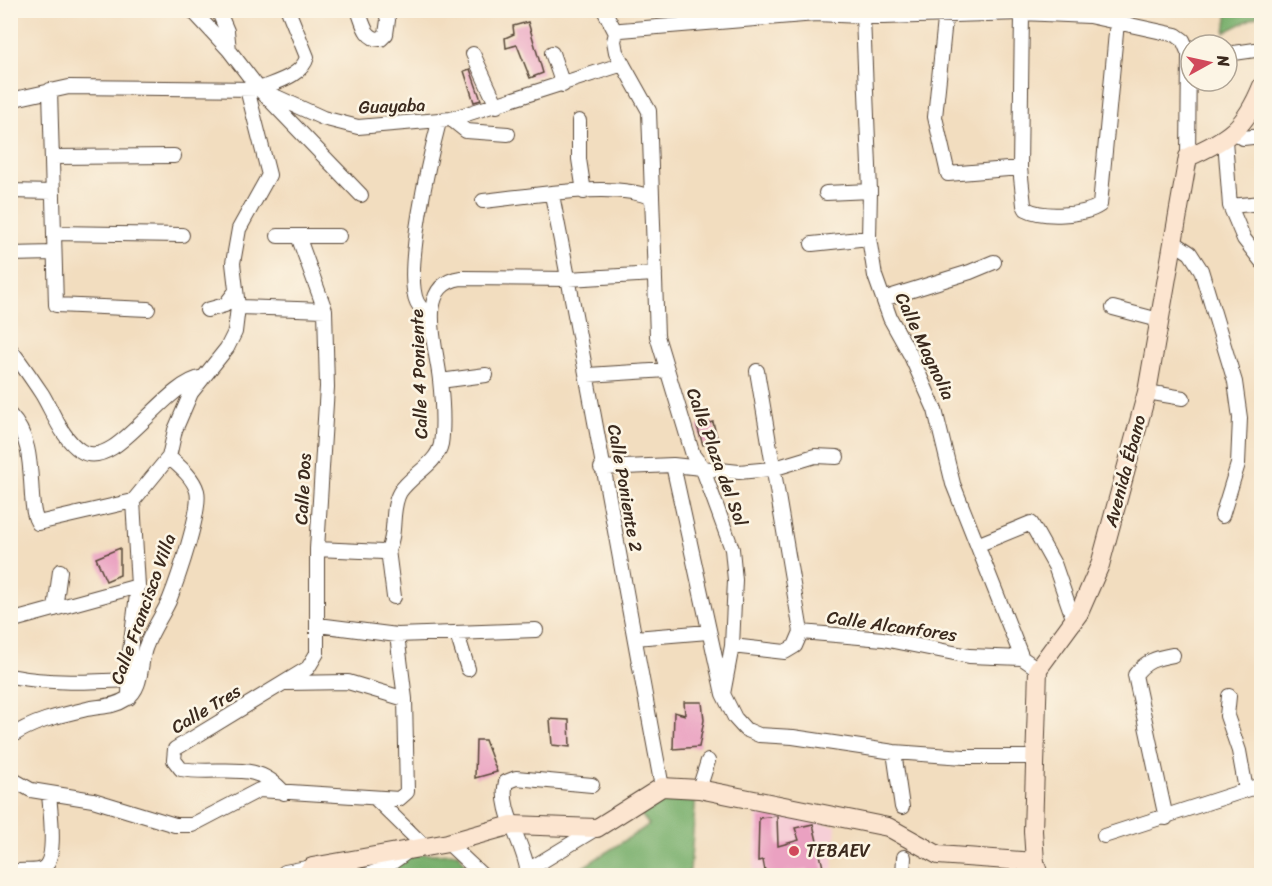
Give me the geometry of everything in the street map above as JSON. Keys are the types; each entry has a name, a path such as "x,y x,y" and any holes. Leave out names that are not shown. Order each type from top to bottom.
{"street":[{"path":"192,10 230,50 253,89 360,195"},
{"path":"219,10 227,31 230,50"},
{"path":"10,100 69,87 253,89 299,71 305,63 307,57 288,10"},
{"path":"357,10 368,35 381,39 386,34 388,20 385,10"},
{"name":"Calle Plaza del Sol","path":"604,10 616,33 614,41 616,52 649,111 657,336 693,455 702,467 732,549 735,580 732,646 723,693"},
{"path":"616,33 681,17 744,14 816,12 863,16 1089,13 1179,37"},
{"path":"1022,13 1020,168 1026,209 1037,214 1091,211 1100,205 1117,22"},
{"path":"945,14 935,117 948,174 1020,168"},
{"name":"Calle Magnolia","path":"863,16 870,191 869,238 875,276 883,299 935,410 953,484 1022,658"},
{"path":"1239,52 1262,49"},
{"path":"552,53 563,85"},
{"path":"473,54 497,106"},
{"name":"Guayaba","path":"253,89 323,118 358,127 445,121 529,97 623,64"},
{"path":"1189,93 1188,157 1230,136 1252,110 1262,86"},
{"path":"10,415 22,428 30,458 33,513 38,523 133,501 169,457 176,430 191,393 227,348 235,332 238,308 233,263 239,229 269,175 253,89"},
{"path":"50,90 56,305 148,309"},
{"path":"431,320 417,302 413,275 420,205 445,121 466,131 508,134"},
{"path":"579,121 579,159 585,192"},
{"path":"1230,136 1243,138 1262,136"},
{"path":"1230,136 1230,206 1244,239 1257,248 1262,262"},
{"path":"52,157 174,156"},
{"name":"Avenida Ébano","path":"1038,669 1074,621 1100,565 1147,392 1188,157"},
{"path":"10,191 53,192"},
{"path":"483,201 585,192 628,191 640,192 651,198"},
{"path":"826,193 870,191"},
{"name":"Calle Poniente 2","path":"552,195 588,375 601,468 662,787"},
{"path":"1230,206 1262,203"},
{"path":"54,233 182,235"},
{"path":"278,236 339,236"},
{"path":"238,308 326,310 298,236"},
{"path":"812,244 869,238"},
{"path":"1172,241 1190,253 1201,270 1235,382 1240,418 1238,464 1222,516"},
{"path":"10,254 54,254"},
{"path":"883,299 970,272 994,262"},
{"path":"568,279 655,274"},
{"name":"Calle 4 Poniente","path":"394,597 388,550 400,493 435,457 441,444 441,381 431,320 439,289 448,280 461,278 568,279"},
{"path":"207,310 225,305 236,291"},
{"path":"1113,308 1159,320"},
{"name":"Calle Dos","path":"308,668 317,652 317,549 327,387 326,310"},
{"path":"10,349 44,396 63,432 81,452 94,454 120,444 153,409 184,383 204,377"},
{"path":"588,375 667,370"},
{"path":"757,371 801,632"},
{"path":"441,381 486,375"},
{"path":"1147,392 1183,398"},
{"path":"601,468 673,465 739,472 772,469 815,456 837,457"},
{"name":"Calle Francisco Villa","path":"10,737 21,729 49,719 89,709 114,706 129,698 140,681 141,660 169,601 198,511 197,491 184,469 169,457"},
{"path":"673,465 723,693 735,718 745,729 759,735 793,737 894,752 964,757 1037,758"},
{"path":"129,698 138,586 133,501"},
{"path":"977,545 1031,523 1055,566 1074,621"},
{"path":"317,549 383,552 388,550"},
{"path":"55,609 60,571"},
{"path":"10,621 138,586"},
{"path":"318,625 397,635 536,630"},
{"path":"635,638 708,632"},
{"name":"Calle Alcanfores","path":"732,646 785,652 795,646 801,632 883,639 969,656 1022,658"},
{"path":"457,634 468,669"},
{"path":"10,778 31,790 93,800 175,825 192,825 259,790 399,799 406,792 405,699 397,635"},
{"path":"1166,818 1135,675 1149,662 1173,655"},
{"path":"592,785 516,778 506,782 504,789 512,825 528,873 662,787 699,789 888,828 938,855 1037,869 1033,831 1038,669 1022,658"},
{"name":"Calle Tres","path":"284,792 274,780 247,769 193,771 181,769 174,760 175,749 308,668"},
{"path":"10,676 35,681 74,683 129,680"},
{"path":"285,682 348,682 405,699"},
{"path":"1229,696 1227,716 1239,751 1246,790"},
{"path":"894,752 902,807"},
{"path":"699,789 708,761"},
{"path":"1104,836 1166,818 1262,785"},
{"path":"18,870 41,869 49,863 52,853 49,794"},
{"path":"375,798 417,849"},
{"path":"285,872 308,872 448,843 512,825 597,828"},
{"path":"448,843 483,876"},
{"path":"364,876 383,869 417,849"},
{"path":"903,876 904,857"}],"shaded area":[{"name":"TEBAEV","path":"757,809 836,826 832,875 753,876"}],"green space":[{"path":"1228,11 1261,11 1261,14 1225,32"},
{"path":"649,791 696,795 690,871 677,876 569,876 649,825 631,802"},
{"path":"458,853 473,876 366,876 403,855"}],"building":[{"path":"528,22 543,73 530,78 517,45 506,48 505,38 514,34 513,26"},
{"path":"470,69 481,100 474,102 464,71"},
{"path":"713,422 718,442 703,445 697,426"},
{"path":"120,548 120,575 106,581 96,558"},
{"path":"684,702 702,702 704,720 699,747 673,749 674,712 685,715"},
{"path":"550,719 569,720 570,747 552,745"},
{"path":"476,740 485,740 497,772 475,778"},
{"path":"777,816 778,846 799,840 795,828 813,824 825,876 809,876 808,870 766,876 763,860 758,861 759,818"}],"place":[{"name":"TEBAEV","path":"794,851"}]}
